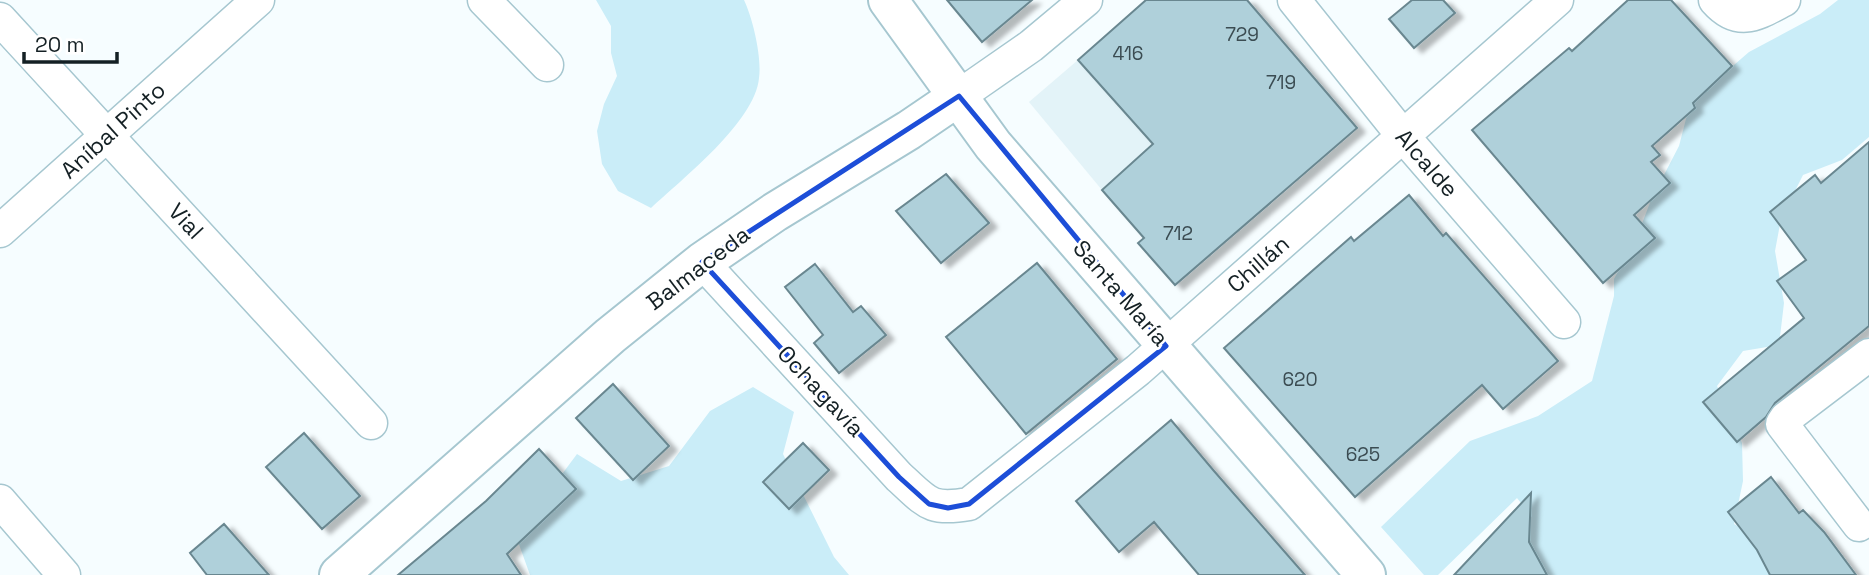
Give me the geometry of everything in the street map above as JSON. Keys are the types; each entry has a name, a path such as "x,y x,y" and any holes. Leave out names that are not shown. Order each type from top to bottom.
{"street":[{"name":"Aníbal Pinto","path":"0,231 258,0"},
{"path":"484,0 547,65"},
{"name":"Santa María","path":"888,0 993,145 1366,575"},
{"name":"Balmaceda","path":"339,575 610,336 702,262 766,218 959,96 1031,46 1086,0"},
{"name":"Alcalde","path":"1294,0 1403,136 1564,322"},
{"name":"Chillán","path":"948,508 968,504 1166,346 1557,0"},
{"path":"1715,0 1735,16 1755,15 1784,0"},
{"name":"Vial","path":"0,19 371,423"},
{"name":"Ochagavía","path":"702,262 899,477 929,504 948,508"},
{"path":"1859,525 1782,424 1786,418 1869,355"},
{"path":"0,501 64,575"}],"highlighted area":[{"path":"959,96 1166,346 969,504 948,508 929,504 899,477 702,262"}],"shaded area":[{"path":"596,0 744,0 753,28 758,50 759,78 745,113 715,149 651,208 618,191 602,164 597,131 604,104 617,76 611,53 611,26"},
{"path":"1838,0 1869,0 1869,137 1842,160 1803,175 1781,219 1775,251 1784,303 1779,345 1743,351 1717,386 1742,443 1743,481 1734,524 1770,544 1775,575 1536,575 1522,560 1529,513 1517,498 1438,575 1424,575 1381,527 1470,441 1538,416 1592,381 1614,296 1614,279 1679,146 1687,115 1698,96 1749,52 1820,14"},
{"path":"1078,60 1153,144 1102,190 1029,102"},
{"path":"753,387 794,412 783,454 834,557 849,575 530,575 516,536 577,454 621,481 669,466 710,411"}],"building":[{"path":"947,0 1032,0 982,42"},
{"path":"1146,0 1247,0 1357,128 1175,285 1138,243 1144,238 1102,190 1153,144 1078,60"},
{"path":"1412,0 1443,0 1455,13 1414,48 1389,19"},
{"path":"1628,0 1671,0 1732,66 1693,103 1695,108 1652,146 1660,155 1651,162 1670,183 1634,215 1655,238 1603,283 1472,130 1569,48 1572,51"},
{"path":"1869,142 1869,326 1775,403 1766,417 1737,442 1703,402 1804,318 1777,281 1806,260 1770,212 1815,175 1821,183"},
{"path":"946,174 989,223 941,263 896,211"},
{"path":"1409,195 1443,236 1446,233 1558,361 1503,409 1482,385 1355,497 1224,348 1351,237 1354,241"},
{"path":"1037,263 1117,359 1026,434 946,337"},
{"path":"815,264 853,312 861,306 886,335 839,373 814,343 823,335 785,287"},
{"path":"613,384 669,446 633,480 576,418"},
{"path":"1171,420 1305,575 1199,575 1154,522 1119,552 1076,501"},
{"path":"304,433 360,496 322,529 266,467"},
{"path":"803,443 829,470 789,509 763,482"},
{"path":"539,449 576,489 507,554 521,575 398,575 486,501"},
{"path":"1771,477 1799,513 1803,510 1824,532 1856,575 1770,575 1757,550 1728,512"},
{"path":"1531,493 1529,542 1547,575 1454,575"},
{"path":"224,524 269,575 207,575 190,553"}]}
